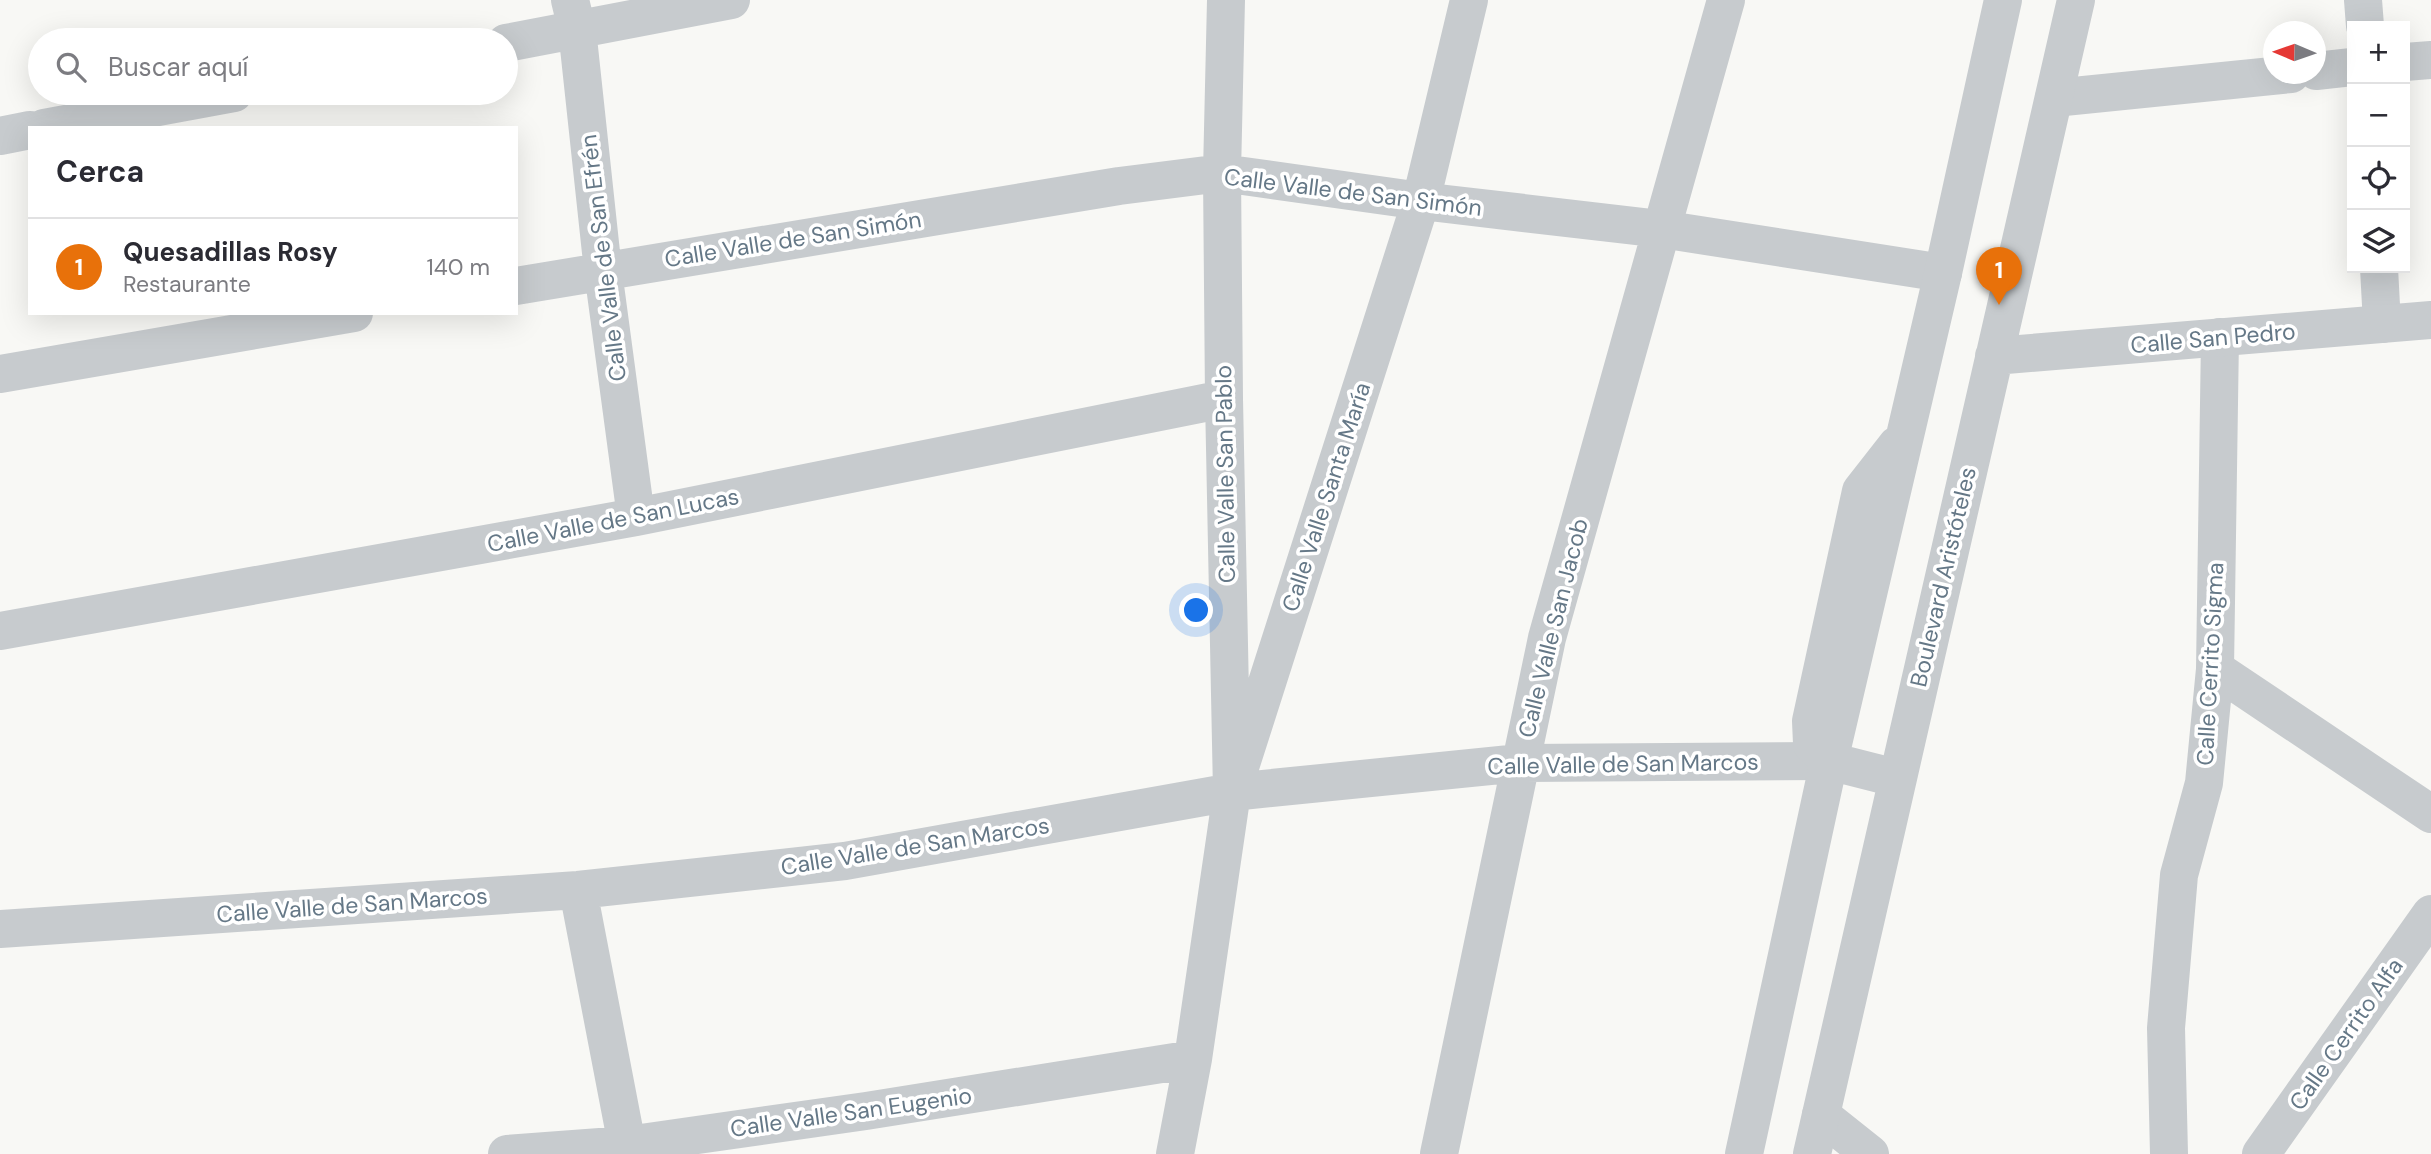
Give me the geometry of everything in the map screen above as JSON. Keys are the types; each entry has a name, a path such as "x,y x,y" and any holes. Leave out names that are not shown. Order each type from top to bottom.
{"street":[{"path":"518,38 574,15 731,0"},
{"name":"Calle Valle San Pablo","path":"1175,1154 1193,1059 1232,792 1222,173 1226,0"},
{"name":"Calle Valle Santa María","path":"1232,792 1421,201 1469,0"},
{"name":"Calle Valle San Jacob","path":"1438,1154 1547,638 1726,0"},
{"path":"1744,1154 1829,761 1943,273 2003,0"},
{"name":"Boulevard Aristóteles","path":"1812,1154 2076,0"},
{"path":"2363,0 2365,21"},
{"name":"Calle Valle de San Efrén","path":"574,15 603,271 636,517"},
{"path":"2410,62 2431,60"},
{"path":"2326,70 2347,68"},
{"path":"2054,98 2263,77"},
{"path":"55,126 169,105"},
{"path":"0,136 28,130"},
{"name":"Calle Valle de San Simón","path":"518,286 1119,186 1222,173 1421,201 1661,229 1943,273"},
{"path":"2379,273 2382,324"},
{"path":"0,374 342,315"},
{"name":"Calle San Pedro","path":"1994,356 2431,320"},
{"name":"Calle Cerrito Sigma","path":"2169,1154 2166,1028 2179,875 2204,783 2215,670 2220,337"},
{"name":"Calle Valle de San Lucas","path":"0,631 636,517 1224,399"},
{"path":"2215,670 2431,814"},
{"name":"Calle Valle de San Marcos","path":"0,929 578,890 845,861 1232,792 1520,763 1829,761 1896,778"},
{"path":"578,890 627,1145"},
{"name":"Calle Cerrito Alfa","path":"2261,1154 2431,914"},
{"name":"Calle Valle San Eugenio","path":"507,1154 627,1145 866,1111 1193,1059"},
{"path":"1821,1115 1871,1154"}],"place":[{"name":"Quesadillas Rosy","path":"1999,305"}]}
